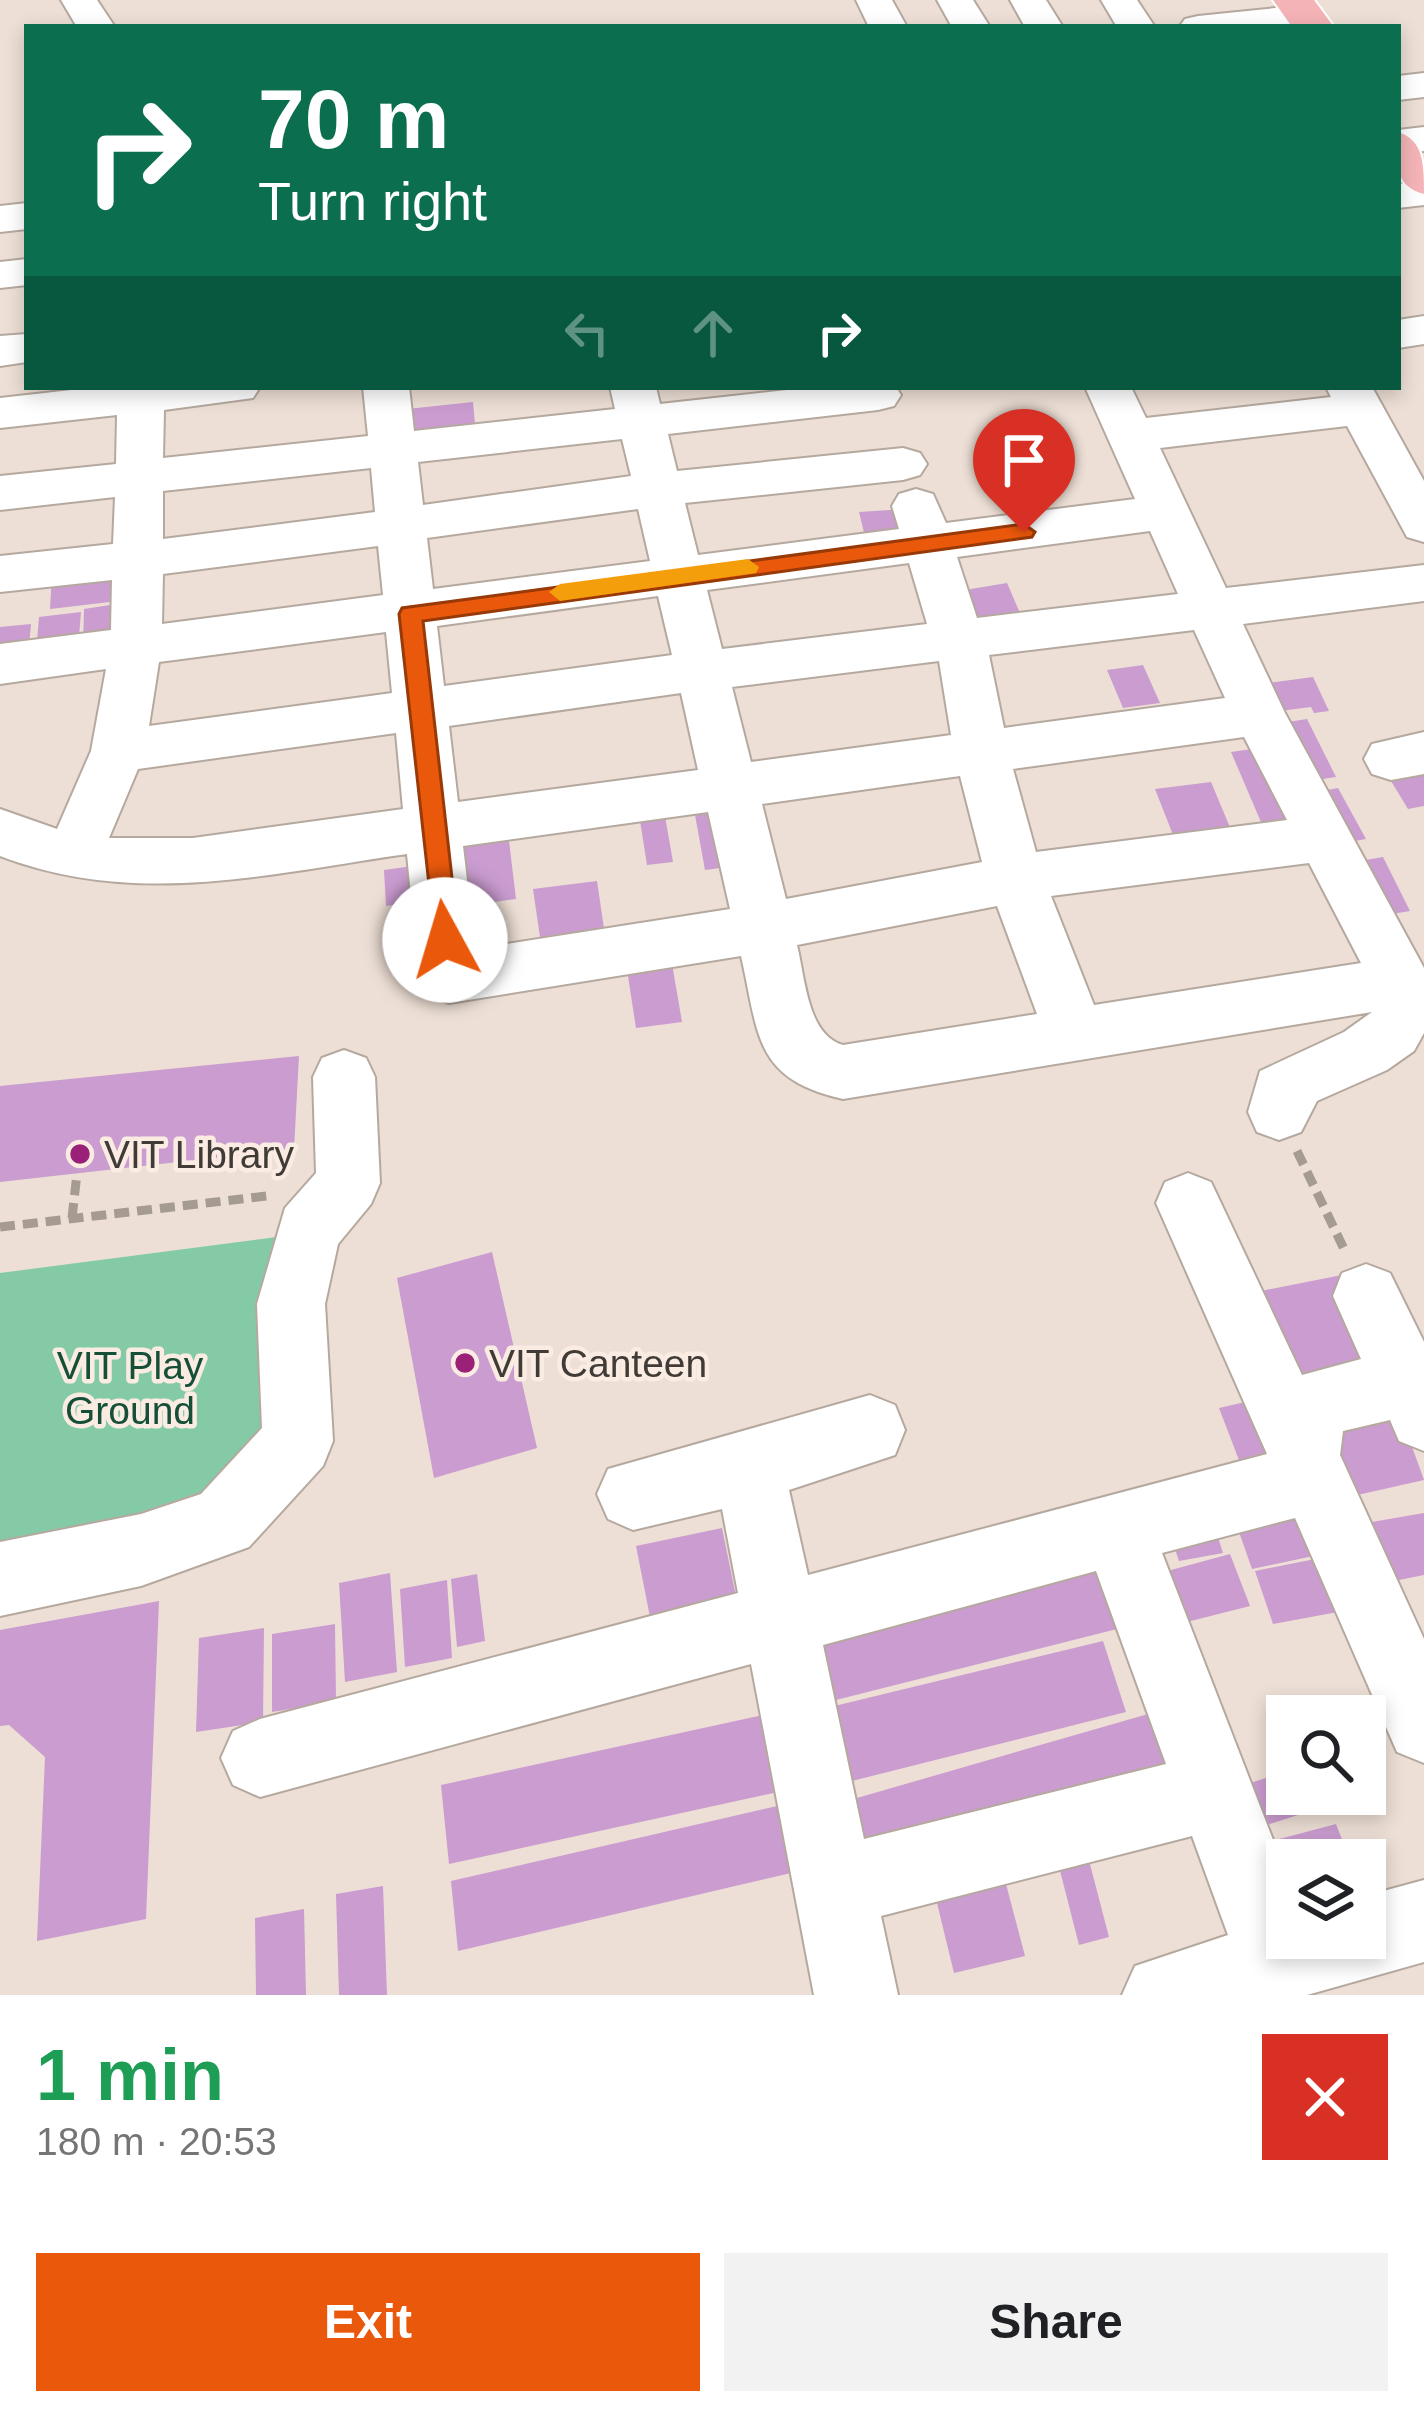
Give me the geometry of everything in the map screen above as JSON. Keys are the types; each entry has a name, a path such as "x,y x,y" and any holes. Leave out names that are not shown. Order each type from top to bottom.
{"main road":[{"path":"1401,147 1424,180"}],"street":[{"path":"1028,0 1064,14"},
{"path":"1222,24 1303,14"},
{"path":"0,413 179,390"},
{"path":"386,390 449,978 762,928 1016,879 1324,838"},
{"path":"1109,390 1258,713 1402,982 1401,1019 1392,1033 1372,1049 1300,1075 1282,1091 1279,1112"},
{"path":"0,493 393,449 637,404 876,391 958,639 981,752 1016,879 1076,1036"},
{"path":"73,857 118,752 136,647 141,392"},
{"path":"1130,436 1355,398 1418,502"},
{"path":"637,404 791,1041 817,1066 842,1072 1402,982"},
{"path":"0,574 313,539 657,489 903,464"},
{"path":"0,664 1165,512"},
{"path":"118,752 700,671 1424,583"},
{"path":"0,832 113,866 193,861 1258,713"},
{"path":"0,1579 141,1550 224,1522 298,1441 290,1304 308,1230 348,1183 344,1077"},
{"path":"1188,1203 1424,1725"},
{"path":"1310,1468 1306,1426 1321,1402 1416,1399 1366,1296"},
{"path":"633,1494 870,1430"},
{"path":"749,1466 856,1995"},
{"path":"260,1758 1118,1532 1310,1468"},
{"path":"1118,1532 1279,1962"},
{"path":"835,1887 1214,1791"},
{"path":"1386,1932 1424,1921"},
{"path":"1163,1995 1290,1959"}],"path":[{"path":"1279,1112 1366,1296"},
{"path":"72,1218 77,1173"},
{"path":"0,1227 348,1183"}],"green space":[{"name":"VIT Play Ground","path":"284,1236 269,1425 201,1507 108,1527 0,1542 0,1273"}],"building":[{"path":"473,402 476,435 409,442 407,409"},
{"path":"905,509 914,541 867,545 859,512"},
{"path":"127,566 127,600 50,609 52,574"},
{"path":"1007,583 1023,620 968,629 953,592"},
{"path":"123,603 122,642 83,647 84,609"},
{"path":"81,612 78,649 36,654 39,617"},
{"path":"31,624 28,657 0,660 0,627"},
{"path":"1143,665 1160,703 1123,708 1107,670"},
{"path":"1313,677 1329,711 1314,713 1311,707 1280,711 1268,683"},
{"path":"1307,719 1336,777 1303,782 1275,724"},
{"path":"1259,748 1310,826 1264,829 1231,752"},
{"path":"1424,774 1424,806 1408,809 1391,781"},
{"path":"1211,782 1234,837 1177,845 1155,789"},
{"path":"1338,788 1366,839 1338,844 1311,793"},
{"path":"663,805 673,862 647,865 638,808"},
{"path":"717,813 727,867 705,870 695,815"},
{"path":"509,841 516,899 464,906 459,848"},
{"path":"1383,857 1410,911 1374,917 1348,863"},
{"path":"413,866 415,902 386,906 384,870"},
{"path":"597,881 606,942 542,951 533,889"},
{"path":"671,958 682,1022 636,1028 626,963"},
{"path":"299,1056 294,1149 0,1182 0,1086"},
{"name":"VIT Canteen","path":"492,1252 537,1448 434,1478 397,1278"},
{"path":"1347,1274 1387,1367 1289,1388 1251,1293"},
{"path":"1254,1400 1283,1473 1247,1481 1219,1408"},
{"path":"1402,1419 1424,1480 1344,1498 1319,1437"},
{"path":"1309,1493 1332,1552 1252,1569 1231,1509"},
{"path":"1424,1513 1424,1575 1389,1582 1366,1523"},
{"path":"1212,1519 1223,1553 1179,1561 1168,1528"},
{"path":"722,1528 738,1606 652,1627 636,1546"},
{"path":"1230,1554 1250,1606 1179,1624 1160,1573"},
{"path":"1335,1555 1354,1609 1273,1624 1255,1571"},
{"path":"1106,1558 1129,1626 828,1702 810,1632"},
{"path":"390,1573 397,1672 345,1682 339,1583"},
{"path":"477,1574 485,1641 457,1647 451,1579"},
{"path":"447,1580 452,1658 405,1667 400,1589"},
{"path":"159,1601 146,1919 37,1941 45,1757 9,1725 0,1726 0,1630"},
{"path":"335,1624 336,1702 272,1712 272,1634"},
{"path":"264,1628 263,1722 196,1732 199,1638"},
{"path":"1103,1641 1126,1712 836,1785 818,1710"},
{"path":"1155,1712 1179,1777 868,1870 850,1800"},
{"path":"763,1715 778,1792 449,1864 441,1785"},
{"path":"1266,1778 1266,1815 1298,1815 1245,1832 1229,1790"},
{"path":"777,1806 791,1873 458,1951 451,1881"},
{"path":"1336,1824 1342,1839 1279,1839"},
{"path":"1266,1843 1266,1858 1253,1846"},
{"path":"1086,1849 1109,1937 1079,1945 1056,1855"},
{"path":"997,1850 1025,1956 954,1973 928,1866"},
{"path":"383,1886 387,1995 339,1995 336,1894"},
{"path":"304,1909 306,1995 256,1995 255,1918"}],"slow traffic":[{"path":"560,592 748,567"}],"place":[{"name":"VIT Library","path":"80,1154"},
{"name":"VIT Canteen","path":"465,1363"}],"route":[{"path":"445,940 411,614 1024,532"}]}
